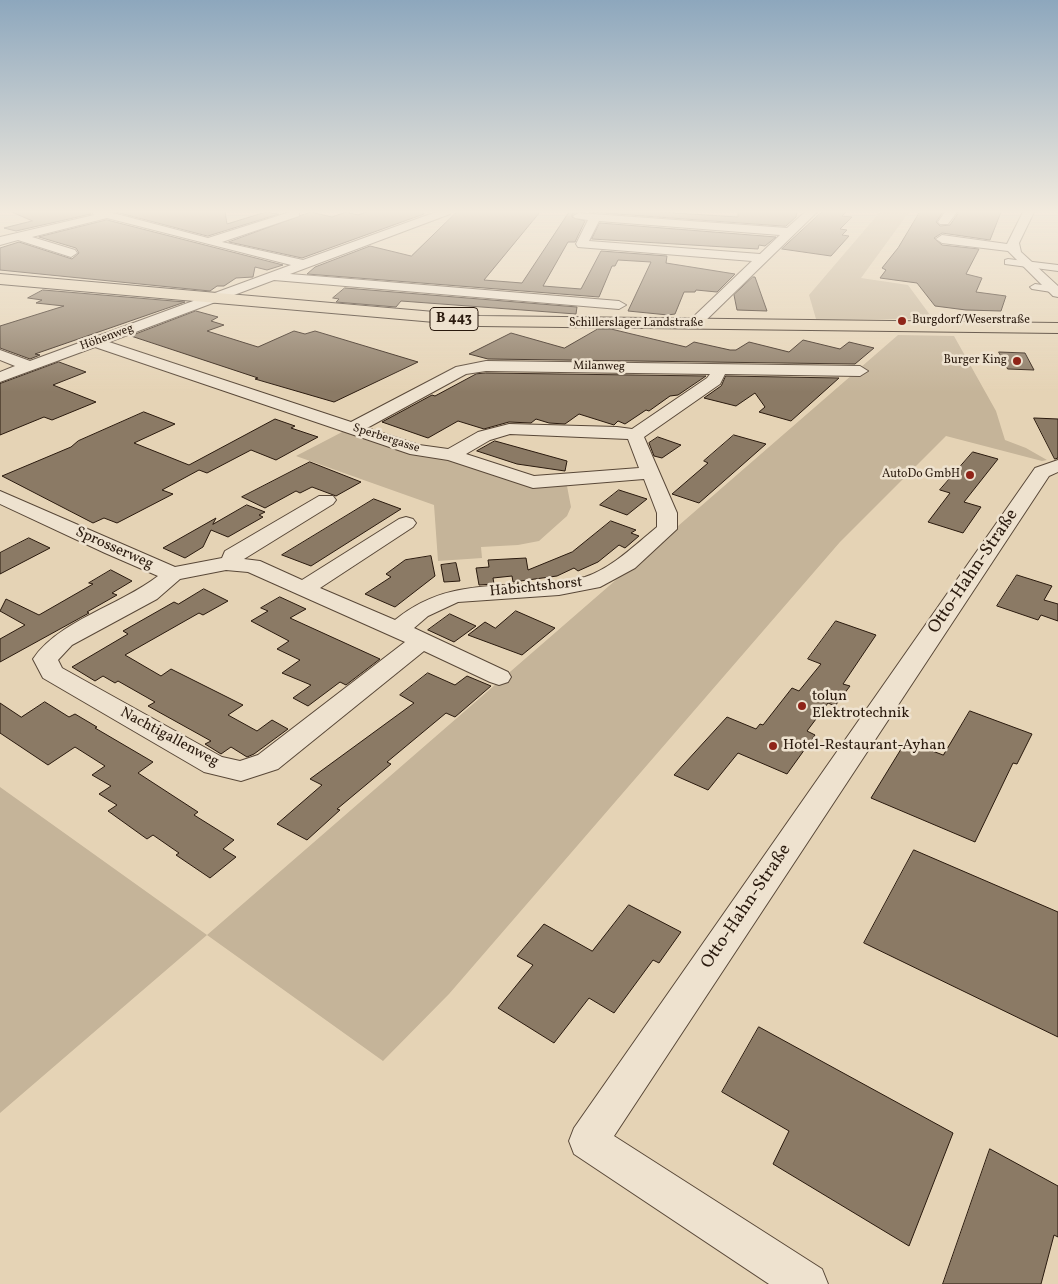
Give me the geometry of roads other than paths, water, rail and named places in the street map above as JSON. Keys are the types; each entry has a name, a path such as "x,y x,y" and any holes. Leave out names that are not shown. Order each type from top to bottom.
{"main road":[{"name":"B 443","path":"0,279 214,298"},
{"name":"Schillerslager Landstraße","path":"214,298 480,321 1058,328"}],"street":[{"name":"Höhenweg","path":"0,377 283,272"},
{"path":"694,324 747,272"},
{"path":"1034,272 1057,291"},
{"path":"273,276 619,305"},
{"path":"1035,287 1057,291"},
{"name":"Sperbergasse","path":"95,342 416,450 451,456"},
{"path":"0,355 30,366"},
{"name":"Milanweg","path":"352,429 462,370 486,366 860,371"},
{"path":"451,456 484,436 509,429 635,435 714,381 720,369"},
{"name":"Habichtshorst","path":"398,630 420,611 454,596 559,588 592,582 627,563 667,529 667,513 635,435"},
{"path":"451,456 533,482 650,473"},
{"name":"Otto-Hahn-Straße","path":"807,1284 588,1141 1042,472 1058,466"},
{"name":"Sprosserweg","path":"0,497 112,549 173,574 196,568 233,564 252,566 421,640 499,677"},
{"path":"233,564 233,556 326,500"},
{"path":"304,588 406,523"},
{"name":"Nachtigallenweg","path":"173,574 150,594 64,640 45,659 52,673 214,765 241,772 268,762 402,658 421,640"}],"place":[{"name":"Burgdorf/Weserstraße","path":"902,321"},
{"name":"Burger King","path":"1017,361"},
{"name":"AutoDo GmbH","path":"970,475"},
{"name":"tolun Elektrotechnik","path":"802,706"},
{"name":"Hotel-Restaurant-Ayhan","path":"773,746"}]}
